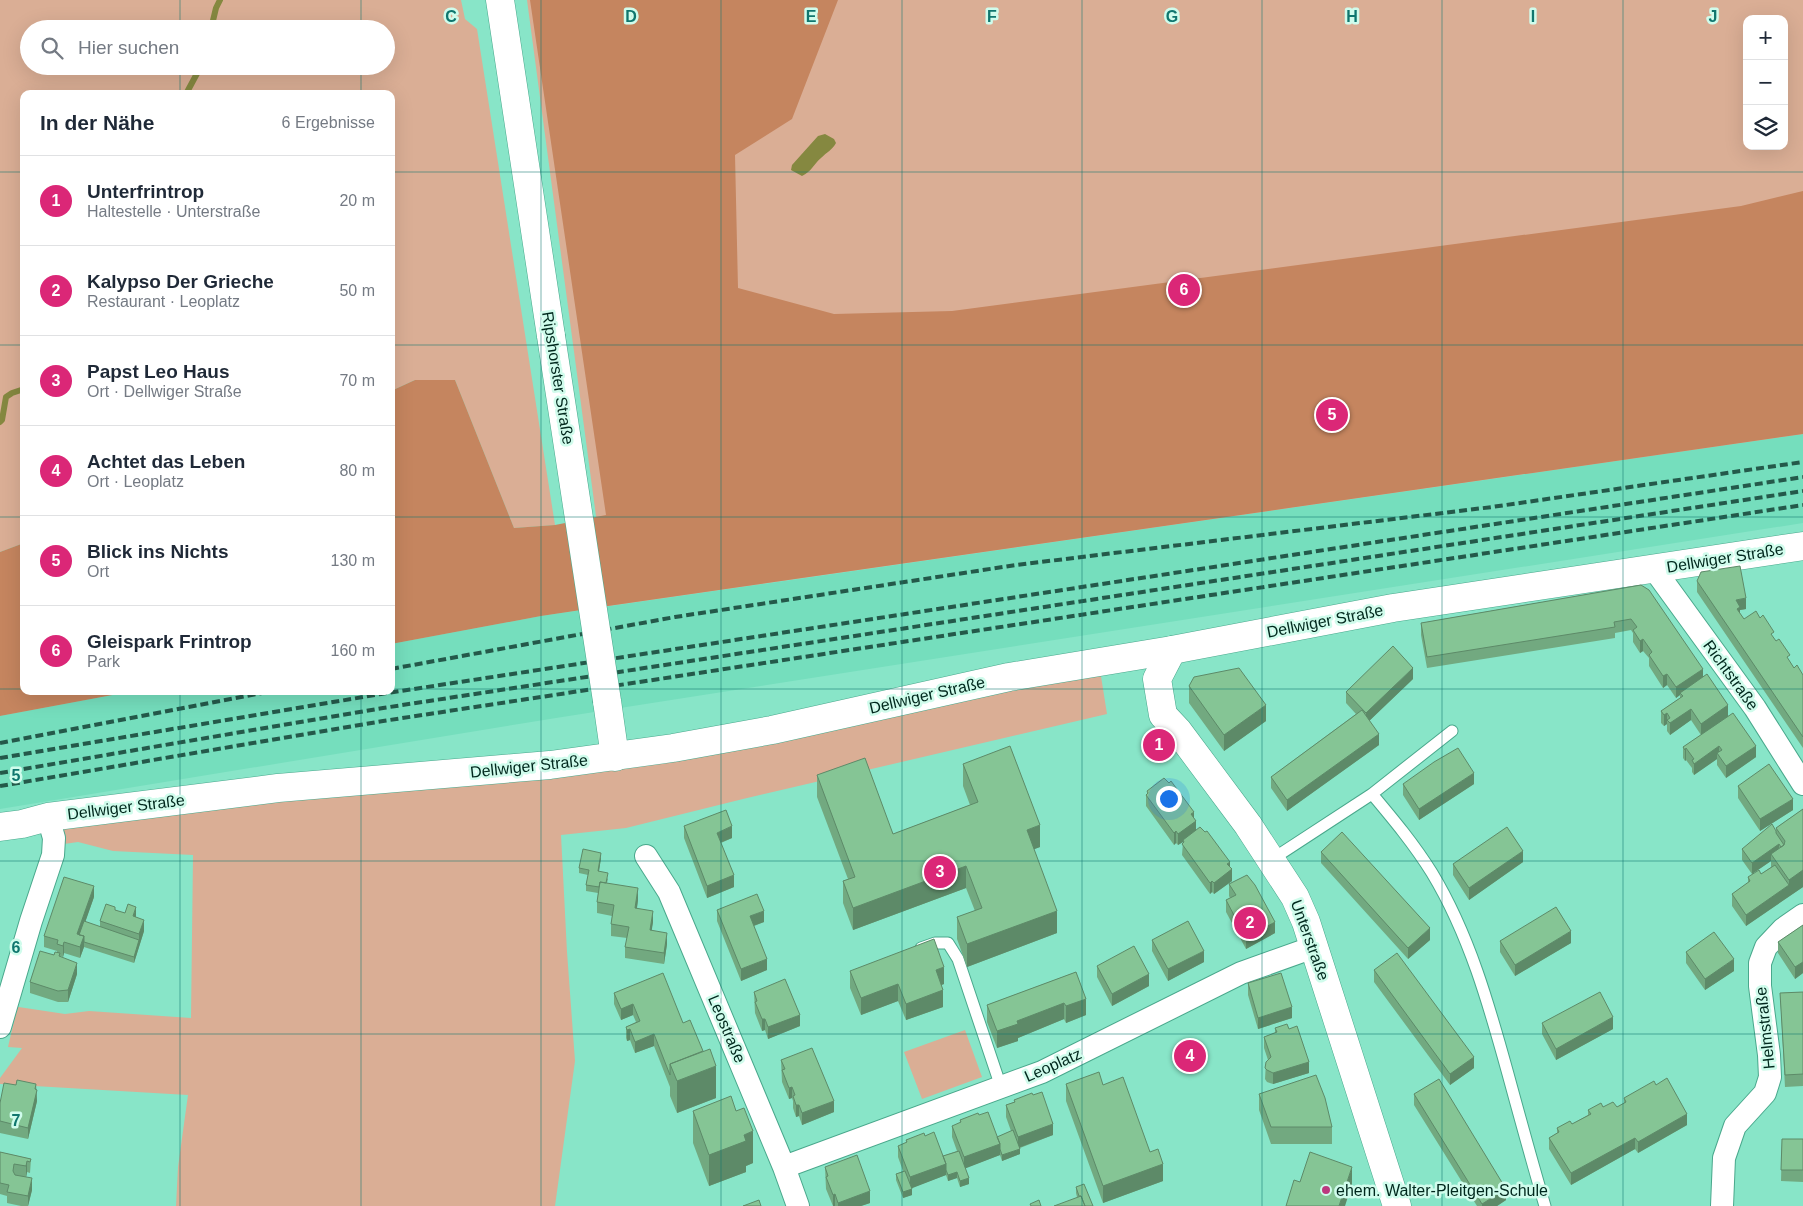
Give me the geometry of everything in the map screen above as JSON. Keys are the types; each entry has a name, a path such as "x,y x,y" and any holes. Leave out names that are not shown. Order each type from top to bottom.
{"main road":[{"name":"Ripshorster Straße","path":"500,0 615,757"},
{"name":"Dellwiger Straße","path":"0,826 22,824 48,817 278,788 550,765 673,748 772,730 1009,677 1172,650 1393,608 1803,546"},
{"name":"Unterstraße","path":"1172,650 1157,679 1163,715 1178,731 1248,825 1295,897 1306,922 1397,1206"}],"street":[{"name":"Richtstraße","path":"1654,569 1755,708 1803,784"},
{"path":"0,1027 28,930 53,855 54,838 48,817"},
{"name":"Leostraße","path":"646,856 669,892 784,1167 798,1206"},
{"name":"Helmstraße","path":"1722,1206 1724,1158 1735,1126 1765,1093 1770,1076 1760,986 1760,963 1766,947 1783,929 1803,915"},
{"name":"Leoplatz","path":"784,1167 1042,1072 1241,973 1314,947"}],"lane":[{"path":"1271,860 1372,794 1452,731"},
{"path":"1372,794 1411,841 1432,874 1453,913 1476,967 1495,1024 1545,1206"},
{"path":"908,952 935,943 948,943 958,959 1001,1086"}],"shaded area":[{"path":"0,0 461,0 465,19 477,29 555,525 514,528 455,380 415,380 395,389 395,90 20,90 20,544 0,552"},
{"path":"527,0 1803,0 1803,434 608,606"},
{"path":"530,0 838,0 792,119 735,155 738,288 834,314 952,311 1741,206 1803,191 1803,434 608,606 541,616 395,643 395,389 415,380 455,380 514,528 555,525 606,515"},
{"path":"825,134 834,139 836,143 833,147 802,176 791,170 792,165 818,136"},
{"path":"1803,434 1803,523 556,718 0,809 0,716 113,695 395,695 395,643 541,616"},
{"path":"20,544 20,695 113,695 0,716 0,552"},
{"path":"1100,670 1107,714 626,828 561,835 575,1061 555,1206 176,1206 178,1167 188,1095 0,1084 0,1078 22,1048 8,1047 15,1017 12,1006 65,1014 89,1011 191,1018 193,855 113,851 78,842 57,845 61,822 276,796"},
{"path":"965,1030 982,1077 922,1099 904,1052"}],"building":[{"path":"1740,566 1746,598 1736,600 1740,607 1737,609 1744,619 1756,611 1760,618 1763,615 1774,632 1771,634 1776,641 1779,639 1790,655 1787,657 1794,668 1797,665 1803,675 1803,737 1697,581 1701,572"},
{"path":"1641,585 1649,590 1703,669 1676,687 1667,674 1663,676 1649,655 1652,652 1643,639 1640,641 1633,630 1637,627 1631,619 1614,622 1615,627 1427,657 1421,623"},
{"path":"1393,646 1413,668 1366,713 1346,692"},
{"path":"1239,668 1266,705 1224,735 1189,686 1194,677"},
{"path":"1707,674 1728,705 1701,724 1691,709 1670,723 1667,720 1670,718 1667,713 1664,715 1661,711 1683,696 1680,693"},
{"path":"1362,710 1379,734 1287,800 1271,777"},
{"path":"1733,713 1756,746 1726,766 1717,753 1722,750 1719,746 1694,764 1692,760 1694,759 1686,748 1685,750 1683,747"},
{"path":"1010,746 1040,825 1027,830 1057,911 967,944 957,917 982,908 966,866 853,908 843,881 855,877 817,775 865,758 893,834 978,802 963,764"},
{"path":"1458,748 1474,773 1419,809 1403,784"},
{"path":"1769,764 1793,799 1760,819 1738,786"},
{"path":"1164,778 1169,783 1171,781 1194,812 1191,814 1196,821 1178,834 1176,831 1174,833 1146,795 1147,791"},
{"path":"1803,809 1803,870 1789,880 1771,854 1784,845 1785,841 1776,828"},
{"path":"726,810 732,826 717,833 734,875 707,886 684,826"},
{"path":"1772,824 1784,845 1781,847 1779,844 1752,863 1742,849"},
{"path":"1200,827 1205,832 1207,831 1230,862 1227,864 1232,869 1214,883 1212,881 1210,883 1182,844 1183,840"},
{"path":"1507,827 1523,851 1469,888 1453,864"},
{"path":"1342,832 1430,928 1408,948 1321,852"},
{"path":"583,849 601,853 598,871 608,873 606,883 600,882 599,887 586,885 589,870 579,868"},
{"path":"1775,865 1789,885 1746,915 1732,894 1750,881 1748,877 1759,870 1761,874"},
{"path":"1247,875 1255,885 1275,922 1246,938 1226,900 1236,895 1229,884"},
{"path":"64,877 94,886 77,934 84,936 80,947 64,942 63,946 57,944 58,940 44,936"},
{"path":"600,882 638,888 635,908 653,911 650,930 667,933 664,953 625,947 629,927 611,924 614,905 597,902"},
{"path":"757,894 764,911 750,916 767,959 741,969 717,910"},
{"path":"106,904 115,907 115,910 125,913 128,904 136,907 133,916 144,920 139,934 100,921"},
{"path":"1556,907 1571,931 1515,965 1500,941"},
{"path":"84,921 139,940 134,957 84,942 84,936 79,935"},
{"path":"1188,921 1204,951 1168,969 1152,940"},
{"path":"1803,925 1803,962 1795,967 1778,942"},
{"path":"1714,932 1734,959 1705,979 1686,952"},
{"path":"934,939 944,967 936,970 943,990 906,1004 898,984 861,998 850,971"},
{"path":"1134,946 1149,974 1112,994 1097,966"},
{"path":"40,951 54,955 55,952 60,953 59,956 77,963 68,990 58,991 30,982"},
{"path":"1397,953 1474,1057 1450,1074 1374,970"},
{"path":"1076,972 1086,999 1066,1006 1064,1003 1017,1021 1018,1024 997,1031 987,1005"},
{"path":"663,973 683,1023 690,1020 703,1051 670,1064 670,1075 654,1034 635,1042 630,1029 627,1030 626,1027 640,1021 633,1004 621,1009 614,993"},
{"path":"1281,973 1292,1007 1258,1018 1248,983"},
{"path":"785,979 800,1015 768,1027 765,1019 762,1019 755,1002 757,1001 754,992"},
{"path":"1600,992 1613,1017 1556,1049 1542,1023"},
{"path":"1803,992 1803,1074 1785,1075 1780,993"},
{"path":"1287,1024 1289,1029 1297,1026 1309,1062 1273,1073 1265,1068 1266,1062 1271,1057 1264,1037 1277,1032 1275,1028"},
{"path":"812,1048 834,1101 802,1113 799,1105 796,1105 792,1087 789,1088 782,1070 785,1069 781,1060"},
{"path":"710,1049 716,1066 677,1081 670,1064"},
{"path":"1099,1072 1103,1085 1123,1077 1150,1152 1158,1149 1163,1164 1103,1186 1066,1084"},
{"path":"1316,1075 1325,1098 1332,1127 1271,1127 1259,1094"},
{"path":"1667,1078 1687,1114 1638,1142 1635,1138 1571,1173 1549,1138 1559,1132 1557,1128 1570,1121 1572,1124 1591,1114 1588,1110 1601,1103 1603,1107 1613,1102 1617,1107 1626,1102 1624,1098 1654,1081 1656,1085"},
{"path":"1439,1079 1506,1189 1482,1204 1414,1094"},
{"path":"17,1080 36,1084 35,1089 37,1090 28,1128 0,1121 0,1103 4,1083 16,1085"},
{"path":"1042,1092 1053,1124 1018,1137 1006,1105 1032,1093 1033,1095"},
{"path":"731,1096 736,1111 744,1108 753,1131 744,1135 746,1141 709,1155 693,1111"},
{"path":"988,1112 1000,1144 964,1157 952,1126 961,1122 960,1120 978,1113 979,1115"},
{"path":"1013,1130 1020,1149 1002,1155 997,1137"},
{"path":"934,1132 946,1164 910,1177 898,1146 907,1142 906,1140 924,1133 925,1136"},
{"path":"1782,1139 1803,1139 1803,1170 1781,1170"},
{"path":"959,1151 969,1178 960,1181 957,1172 948,1175 943,1156"},
{"path":"0,1152 31,1159 30,1162 27,1161 26,1166 14,1164 13,1171 15,1175 32,1178 28,1196 7,1192 9,1185 0,1183"},
{"path":"1310,1152 1352,1167 1339,1206 1286,1206 1294,1180 1300,1182"},
{"path":"857,1155 870,1191 838,1203 826,1177 828,1176 825,1167"},
{"path":"905,1171 912,1189 903,1192 896,1174"},
{"path":"1084,1184 1093,1206 1085,1206 1081,1196 1079,1196 1076,1187"},
{"path":"1081,1196 1085,1206 1054,1206"},
{"path":"759,1200 761,1206 743,1206"},
{"path":"1039,1200 1041,1206 1031,1206 1030,1204"}],"waterway":[{"path":"213,20 220,0"},
{"path":"188,90 196,75"},
{"path":"0,422 6,397 20,390"}],"railway":[{"path":"395,668 675,617 1016,565 1492,507 1803,462"},
{"path":"395,692 1803,477"},
{"path":"0,773 383,708 1803,491"},
{"path":"0,786 383,721 1803,505"},
{"path":"0,743 251,695"},
{"path":"0,758 375,695"}],"place":[{"name":"Gleispark Frintrop","path":"1184,290"},
{"name":"Blick ins Nichts","path":"1332,415"},
{"name":"Unterfrintrop","path":"1159,745"},
{"name":"Papst Leo Haus","path":"940,872"},
{"name":"Kalypso Der Grieche","path":"1250,923"},
{"name":"Achtet das Leben","path":"1190,1056"},
{"name":"ehem. Walter-Pleitgen-Schule","path":"1326,1190"}]}
